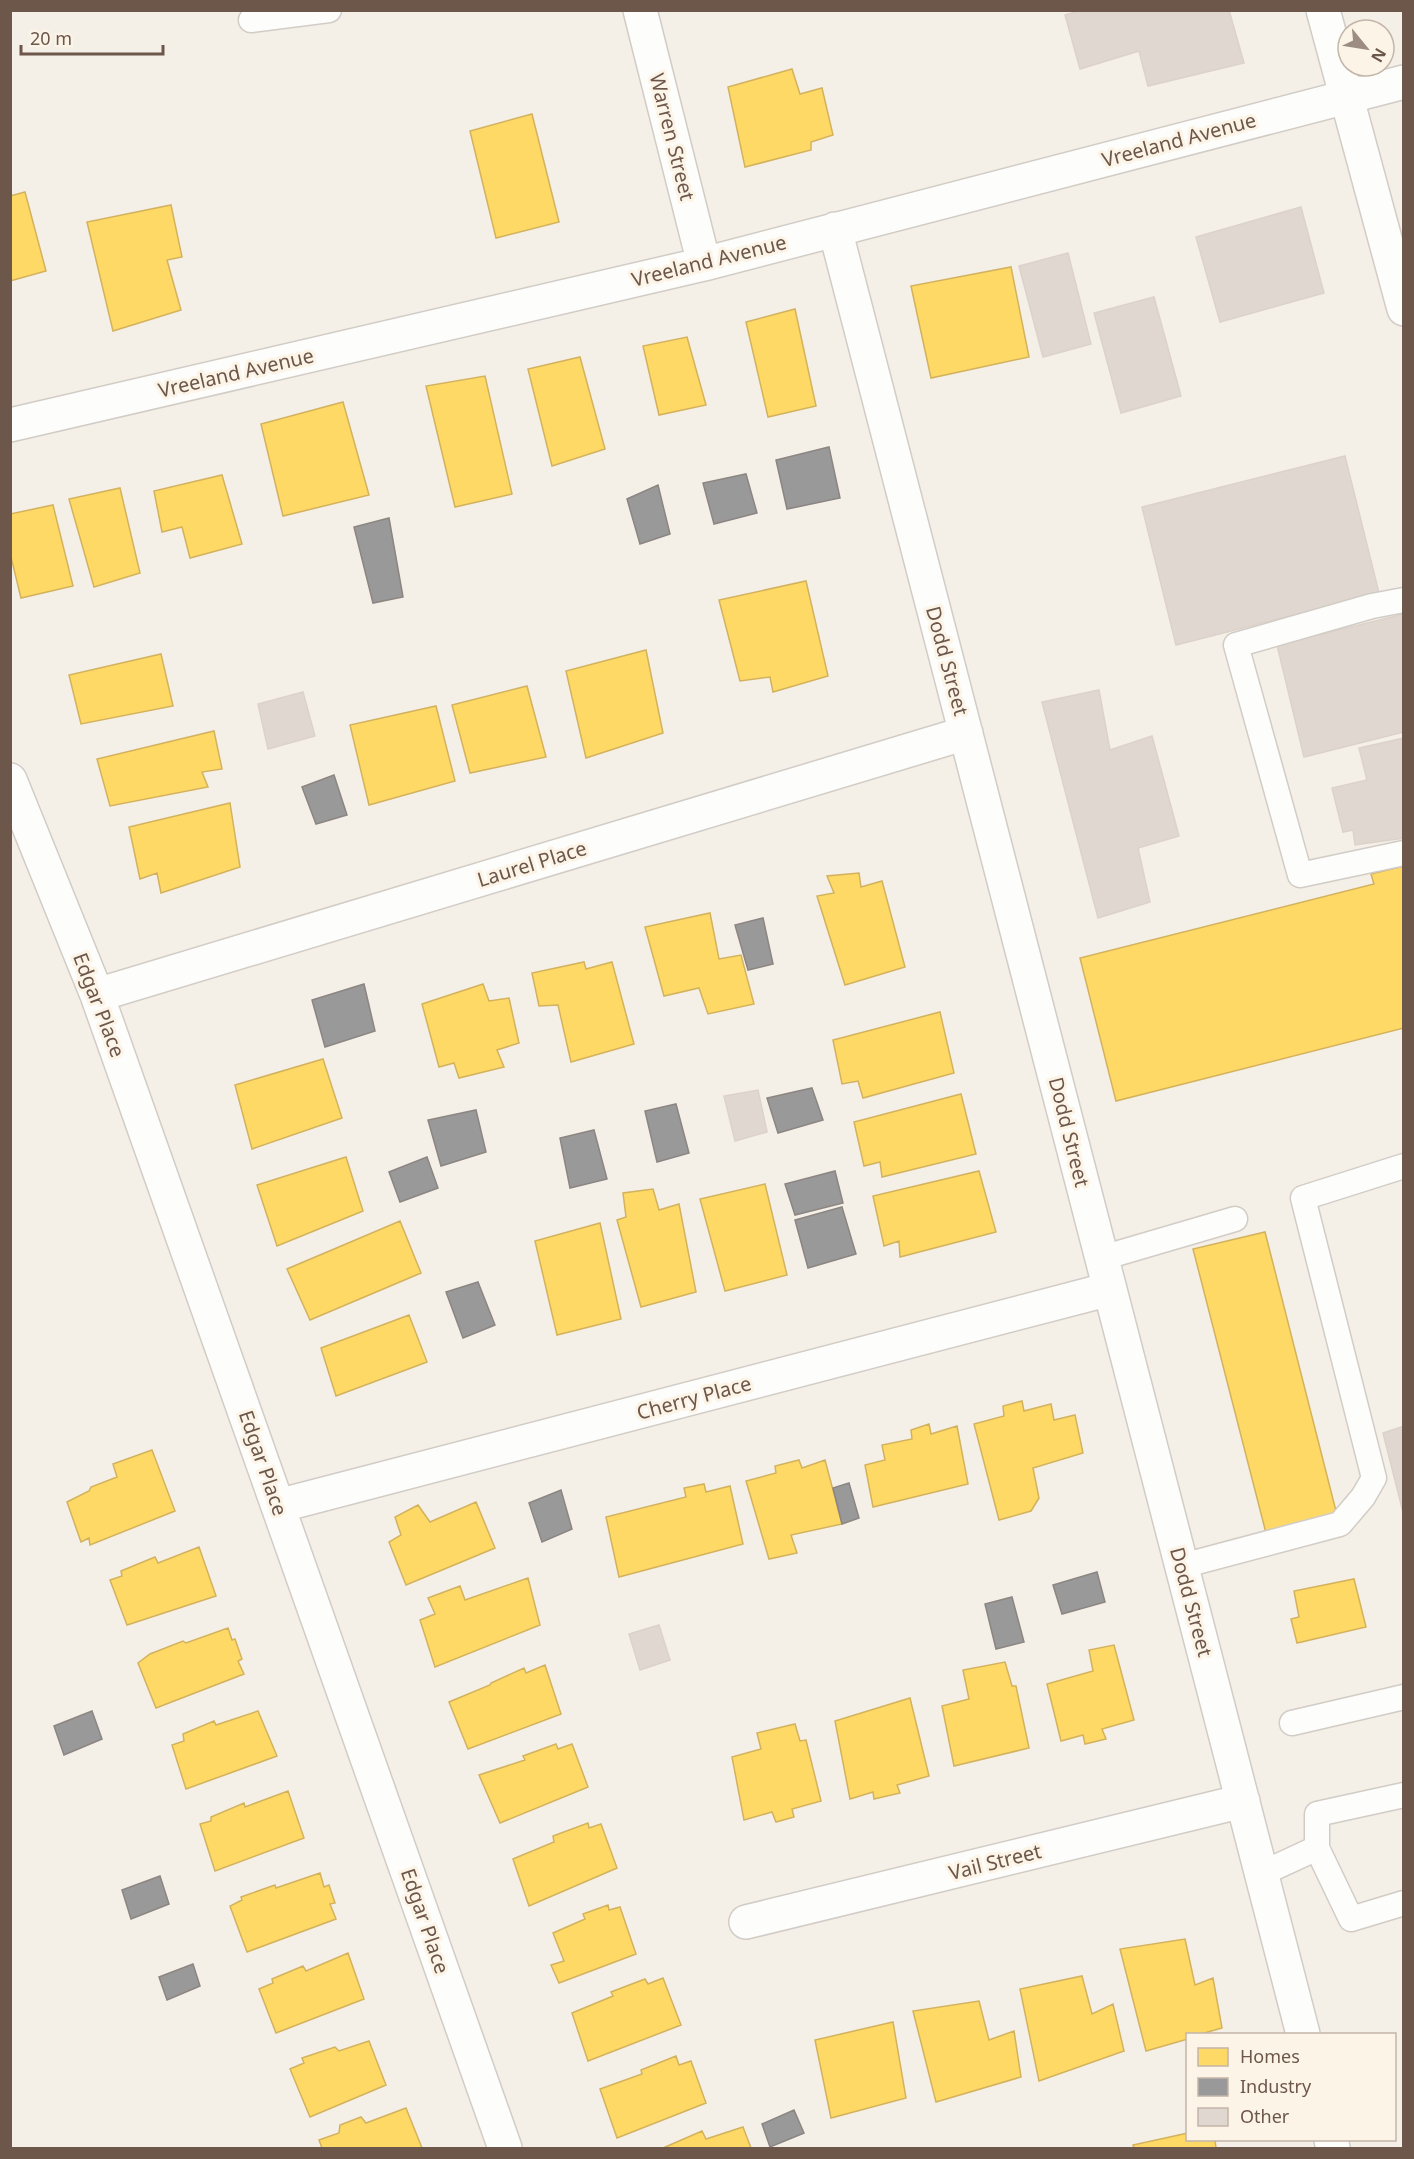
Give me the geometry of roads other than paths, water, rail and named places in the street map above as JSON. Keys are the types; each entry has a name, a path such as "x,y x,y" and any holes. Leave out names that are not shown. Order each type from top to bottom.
{"street":[{"name":"Warren Street","path":"640,10 704,264"},
{"path":"1323,10 1404,309"},
{"name":"Vreeland Avenue","path":"10,425 704,264 1404,82"},
{"name":"Dodd Street","path":"835,229 1303,2033"},
{"name":"Laurel Place","path":"97,995 966,733"},
{"name":"Edgar Place","path":"10,780 97,995 505,2148"},
{"name":"Cherry Place","path":"278,1506 1106,1274"},
{"name":"Vail Street","path":"746,1922 1243,1801"}],"lane":[{"path":"251,20 329,10"},
{"path":"1404,600 1372,606 1236,645 1300,874 1404,853"},
{"path":"1182,1566 1340,1524 1364,1497 1374,1478 1304,1198 1404,1166"},
{"path":"1106,1274 1235,1219"},
{"path":"1292,1723 1404,1697"},
{"path":"1404,1795 1317,1814 1317,1848 1351,1918 1404,1903"},
{"path":"1262,1874 1317,1848"}]}
